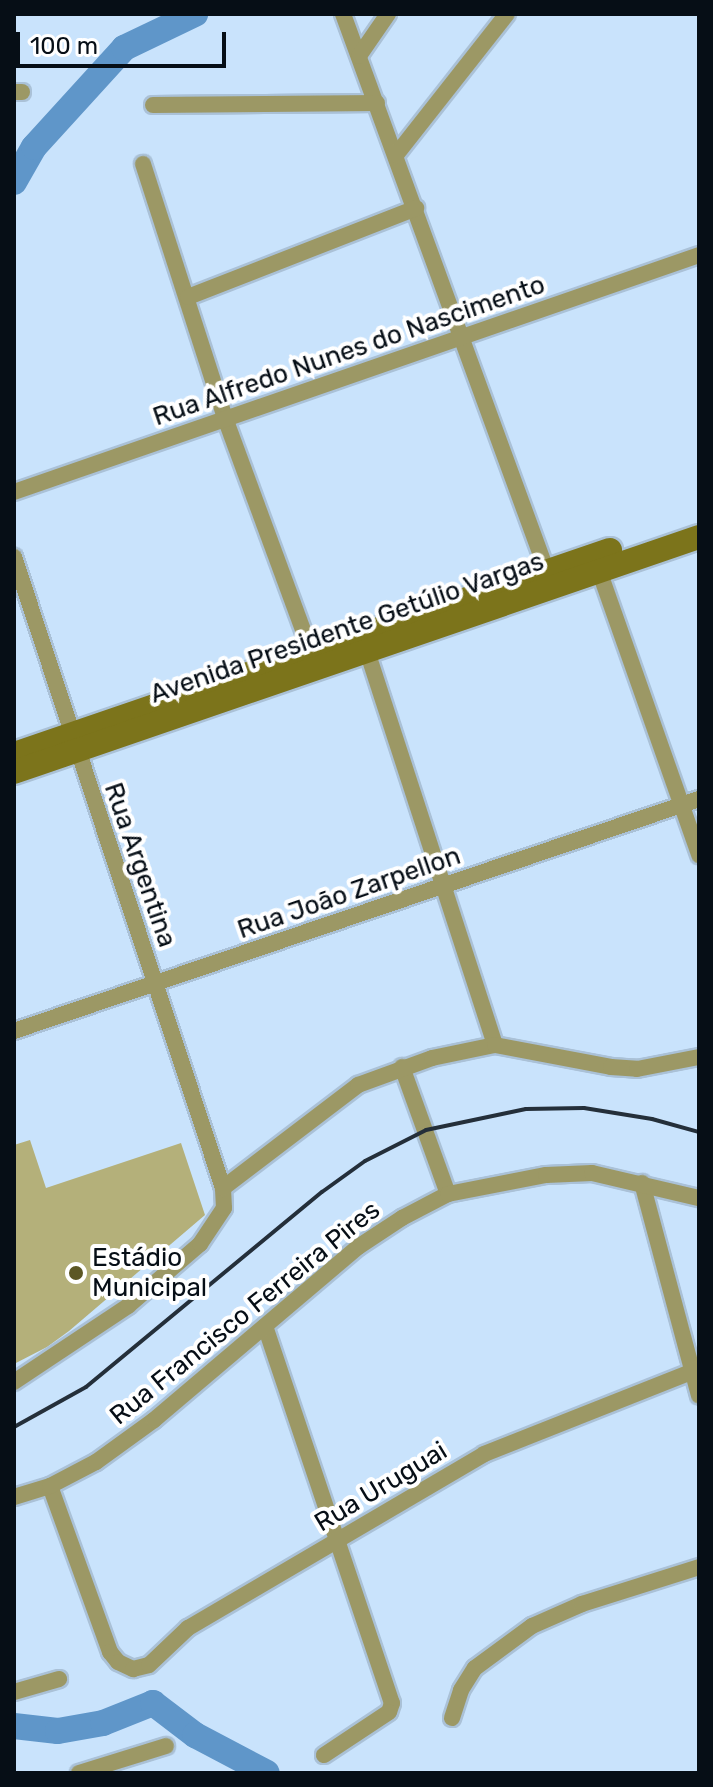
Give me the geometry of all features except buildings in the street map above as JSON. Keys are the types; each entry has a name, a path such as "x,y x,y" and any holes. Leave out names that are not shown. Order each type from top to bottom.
{"main road":[{"name":"Avenida Presidente Getúlio Vargas","path":"597,563 699,520"},
{"name":"Avenida Presidente Getúlio Vargas","path":"14,754 74,742 550,578 699,537"},
{"name":"Avenida Presidente Getúlio Vargas","path":"314,660 367,651 550,578"},
{"name":"Avenida Presidente Getúlio Vargas","path":"14,772 74,742"}],"street":[{"path":"343,14 550,578"},
{"path":"359,56 388,14"},
{"path":"396,155 507,14"},
{"path":"153,105 377,103"},
{"path":"143,164 225,418 314,660"},
{"path":"188,297 416,208"},
{"name":"Rua Alfredo Nunes do Nascimento","path":"14,492 699,255"},
{"name":"Rua Argentina","path":"14,557 223,1188"},
{"path":"597,563 699,855"},
{"path":"367,651 495,1045"},
{"name":"Rua João Zarpellon","path":"14,1031 699,799"},
{"path":"14,1382 128,1306 200,1244 224,1208 223,1188 358,1085 402,1067 463,1049 495,1045 637,1069 691,1059"},
{"path":"402,1067 448,1194"},
{"name":"Rua Francisco Ferreira Pires","path":"14,1497 50,1486 96,1462 154,1420 358,1247 402,1218 448,1194 546,1175 592,1173 699,1198"},
{"path":"642,1183 696,1370 699,1396"},
{"path":"265,1326 392,1703 389,1712 324,1755"},
{"name":"Rua Uruguai","path":"50,1486 110,1652 118,1662 133,1669 149,1665 188,1628 497,1448 696,1370"},
{"path":"452,1718 461,1690 475,1668 532,1626 582,1604 699,1567"},
{"path":"14,1692 59,1679"},
{"path":"79,1773 106,1769 166,1746"}],"shaded area":[{"name":"Estádio Municipal","path":"30,1140 46,1188 181,1143 205,1215 69,1331 47,1347 14,1364 14,1145"}],"waterway":[{"path":"14,182 34,147 124,48 195,14"},
{"path":"14,1726 58,1731 103,1723 153,1703 195,1735 267,1773"}],"railway":[{"path":"14,1427 86,1387 322,1192 365,1161 426,1130 526,1109 584,1108 652,1119 699,1132"}],"place":[{"name":"Estádio Municipal","path":"76,1273"}]}
